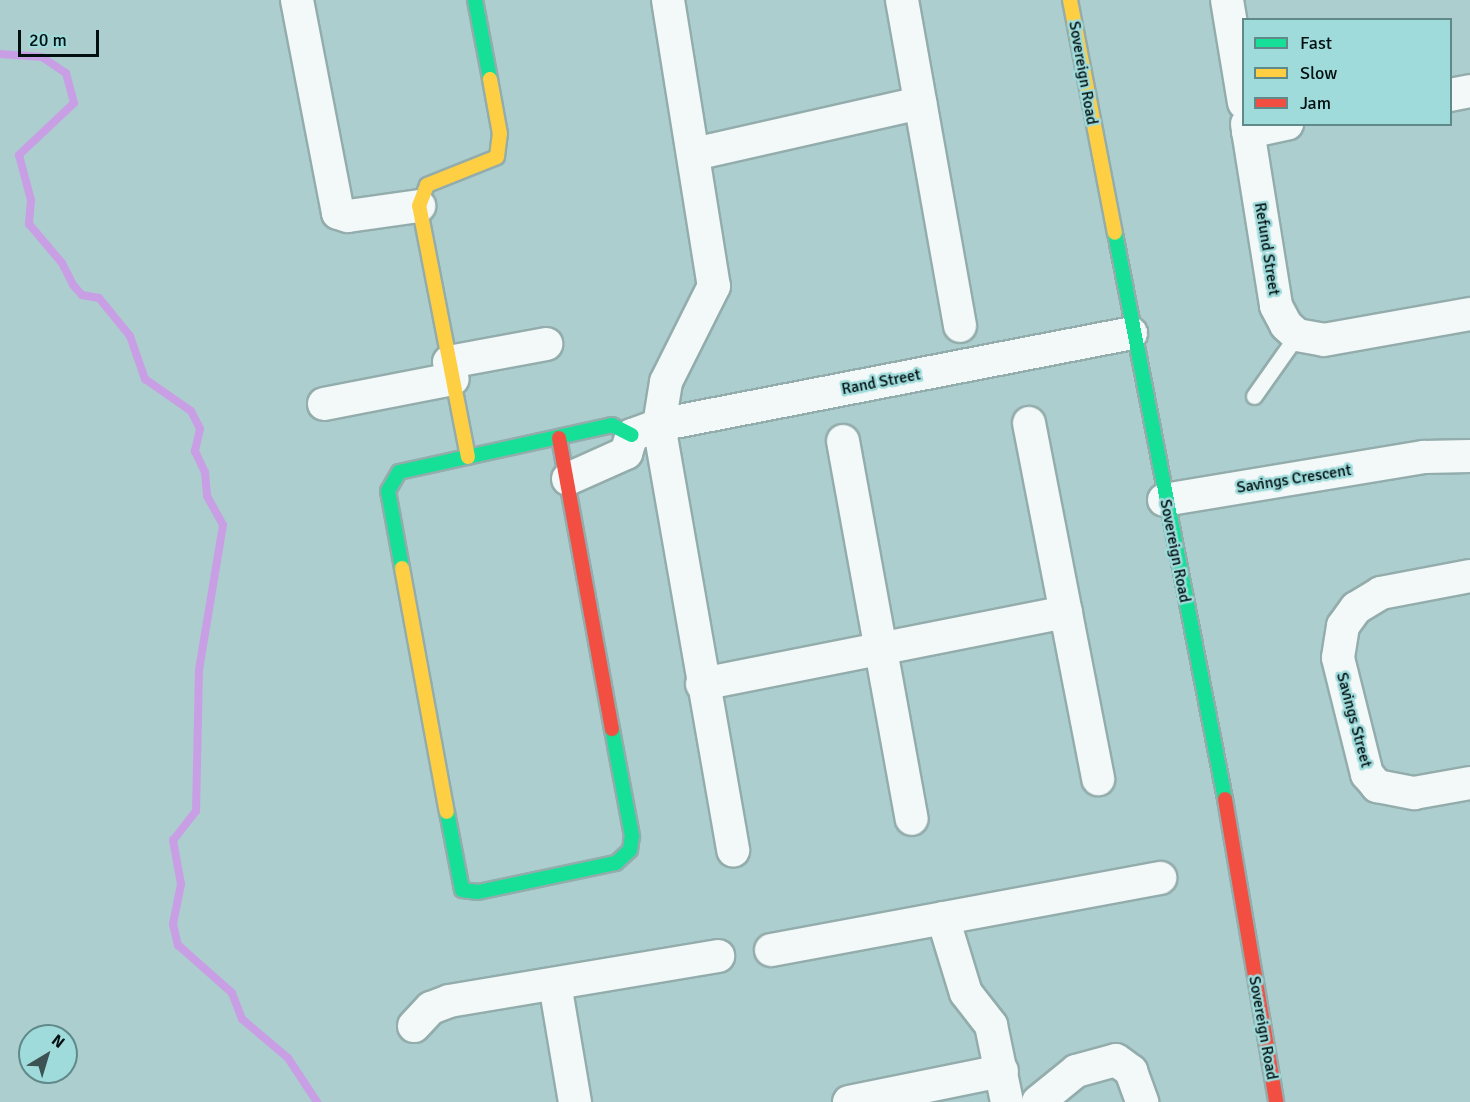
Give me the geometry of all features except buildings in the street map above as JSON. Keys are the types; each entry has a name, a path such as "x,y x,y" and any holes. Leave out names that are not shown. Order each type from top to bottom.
{"street":[{"path":"297,0 338,213 348,216 419,206"},
{"path":"468,457 419,206 427,185 497,157 500,134 475,0"},
{"path":"568,479 626,453 645,430 666,382 714,286 668,0"},
{"path":"902,0 960,327"},
{"name":"Sovereign Road","path":"1070,0 1131,333 1224,794 1276,1102"},
{"name":"Refund Street","path":"1227,0 1242,95"},
{"path":"1452,95 1470,91"},
{"path":"694,154 920,103"},
{"name":"Refund Street","path":"1247,126 1276,306 1297,335"},
{"path":"1297,335 1324,340 1470,314"},
{"name":"Rand Street","path":"645,430 1131,333"},
{"path":"324,404 546,344"},
{"path":"1029,423 1098,779"},
{"path":"559,438 632,836 630,850 616,863 478,892 462,890 388,490 399,472 612,425 645,430"},
{"path":"645,430 702,684 733,851"},
{"path":"843,441 912,819"},
{"name":"Savings Crescent","path":"1424,457 1470,441"},
{"name":"Savings Crescent","path":"1164,500 1424,457 1470,456"},
{"name":"Savings Street","path":"1470,576 1381,593 1356,608 1343,626 1338,658 1367,774 1377,786 1414,793 1470,783"},
{"path":"702,684 1066,612"},
{"path":"771,950 1160,878"},
{"path":"943,918 966,993 991,1025 1007,1102"},
{"path":"414,1026 431,1008 449,1001 718,957"},
{"path":"555,984 574,1102"},
{"path":"1038,1102 1076,1071 1116,1060 1131,1071 1142,1102"},
{"path":"849,1102 898,1098 1002,1071"}],"lane":[{"path":"1254,396 1297,335"}],"waterway":[{"path":"0,54 42,57 66,73 74,103 19,155 31,200 29,224 62,263 73,285 82,295 99,298 130,336 145,379 191,411 200,429 195,451 205,472 207,496 223,525 199,670 196,811 173,840 181,884 173,924 178,945 232,993 242,1019 288,1058 317,1102"}],"traffic: fast":[{"path":"475,0 490,79"},
{"path":"1115,233 1225,799"},
{"path":"402,568 388,491 399,472 612,425 632,435"},
{"path":"447,812 462,890 478,892 616,863 630,850 632,836 612,729"}],"traffic: slow":[{"path":"1070,0 1115,233"},
{"path":"468,457 419,206 427,185 497,157 500,134 490,79"},
{"path":"402,568 447,812"}],"traffic: jam":[{"path":"559,438 612,729"},
{"path":"1225,799 1276,1102"}]}
